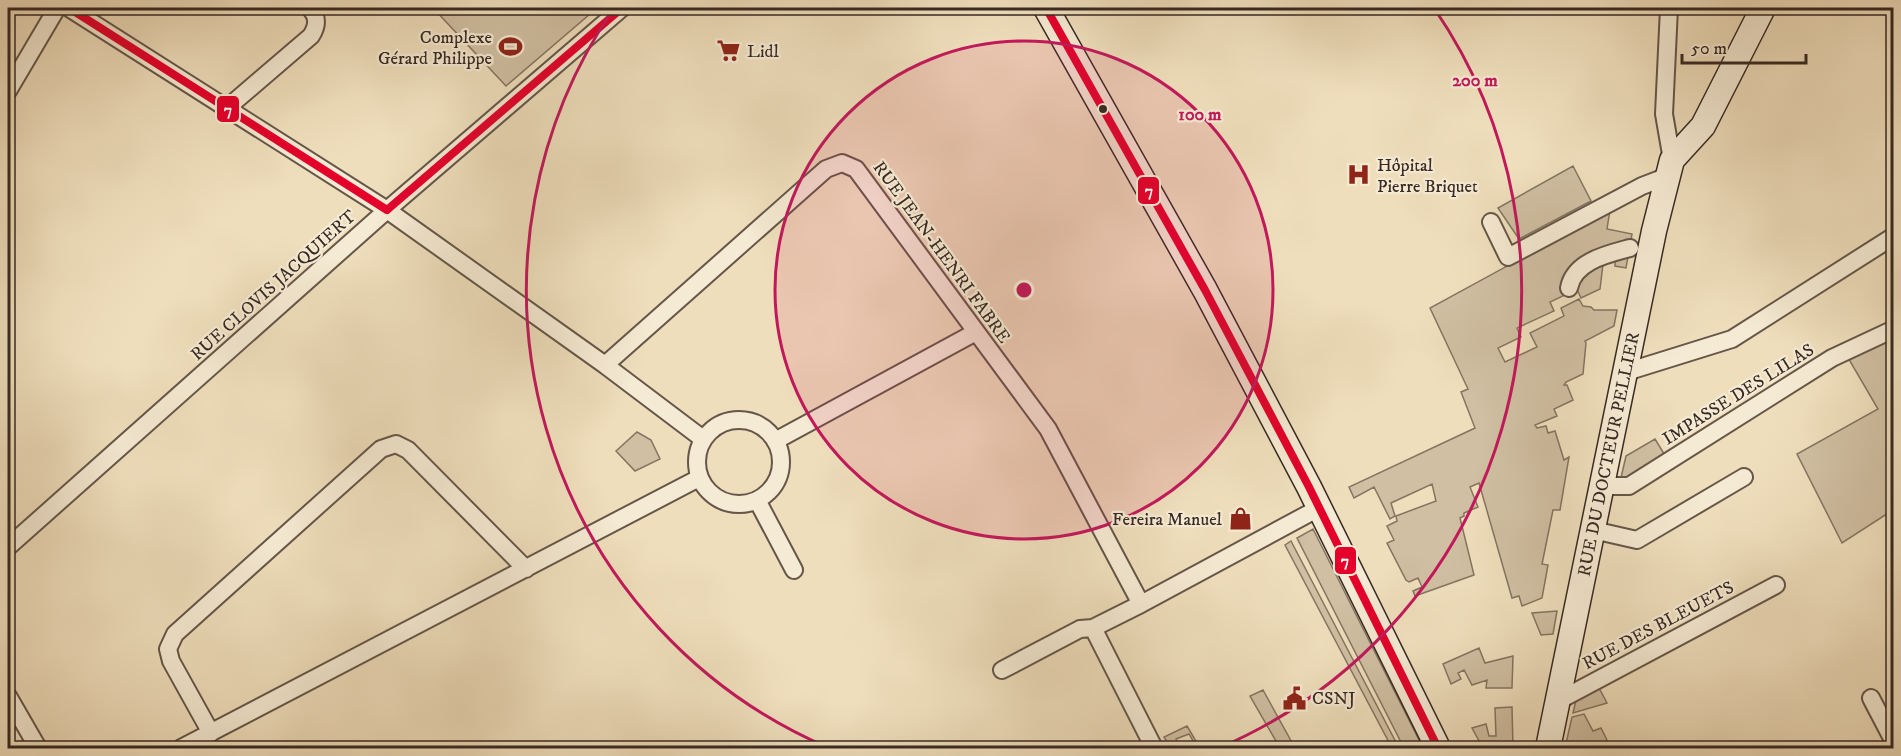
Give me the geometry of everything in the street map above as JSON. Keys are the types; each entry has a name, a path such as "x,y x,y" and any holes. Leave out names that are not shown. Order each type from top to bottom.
{"main road":[{"path":"1046,8 1205,290 1319,508 1438,748"},
{"path":"1670,168 1703,126 1763,8"},
{"name":"RUE DU DOCTEUR PELLIER","path":"1548,748 1654,231 1670,168"}],"street":[{"path":"8,91 57,8"},
{"path":"69,8 387,210 605,365 703,439"},
{"path":"226,108 311,36 316,28 317,20 310,8"},
{"name":"RUE CLOVIS JACQUIERT","path":"8,547 387,210 622,8"},
{"path":"1491,222 1508,257 1642,186 1670,168 1664,114 1668,8"},
{"name":"RUE JEAN-HENRI FABRE","path":"605,365 826,169 842,163 856,169 1048,429 1141,604"},
{"path":"1626,372 1732,339 1893,236"},
{"path":"1569,288 1570,282 1586,264 1629,248"},
{"name":"IMPASSE DES LILAS","path":"1602,486 1629,486 1832,358 1893,329"},
{"path":"775,441 976,332"},
{"path":"740,420 754,423 766,430 775,441 780,452 781,463 774,485 766,494 744,504 717,499 706,490 699,478 696,465 697,451 703,439 713,428 725,422 740,420"},
{"path":"211,733 171,661 168,649 175,634 381,449 396,444 408,450 526,569"},
{"path":"1593,530 1637,540 1744,477"},
{"path":"181,748 699,478"},
{"path":"757,500 794,570"},
{"path":"1002,670 1080,629 1093,628 1141,604 1319,508"},
{"name":"RUE DES BLEUETS","path":"1558,701 1776,585"},
{"path":"1093,628 1154,748"},
{"path":"8,696 38,748"},
{"path":"1871,698 1893,742"}],"shaded area":[{"name":"Complexe Gérard Philippe","path":"433,8 597,8 506,86"},
{"path":"1573,166 1591,201 1519,239 1498,208"},
{"path":"1610,210 1607,229 1632,234 1626,268 1615,266 1615,259 1604,256 1600,289 1581,298 1575,285 1567,294 1550,302 1554,311 1517,328 1521,337 1498,348 1505,362 1537,347 1530,333 1564,316 1561,308 1579,299 1583,306 1594,310 1617,310 1614,326 1585,341 1583,374 1564,385 1567,385 1573,400 1554,409 1557,416 1535,425 1537,428 1546,426 1548,433 1555,431 1564,460 1569,457 1560,510 1553,510 1542,564 1548,565 1542,598 1522,606 1519,596 1512,598 1479,483 1470,487 1478,507 1464,513 1464,516 1460,518 1474,575 1415,596 1413,591 1422,587 1418,578 1409,582 1406,580 1387,543 1394,540 1387,526 1397,521 1396,516 1436,501 1432,484 1391,503 1395,516 1390,519 1374,487 1354,498 1349,487 1475,428 1461,392 1468,389 1430,308"},
{"path":"1893,332 1893,510 1842,543 1797,454 1878,409 1847,356"},
{"path":"637,432 651,440 660,459 635,471 616,451"},
{"path":"1655,439 1666,457 1620,482 1626,456"},
{"path":"1313,529 1423,748 1404,748 1297,538"},
{"path":"1291,541 1399,748 1392,748 1285,545"},
{"path":"1557,611 1553,634 1541,635 1532,613"},
{"path":"1479,648 1485,663 1513,656 1512,688 1486,688 1487,680 1472,685 1464,670 1458,673 1461,679 1451,684 1443,664"},
{"path":"1598,686 1607,703 1573,713 1577,696"},
{"path":"1263,690 1295,748 1280,748 1250,696"},
{"path":"1512,707 1513,748 1483,748 1472,728 1486,724 1489,736 1496,736 1495,708"},
{"path":"1584,714 1593,731 1601,728 1608,742 1601,745 1602,748 1565,748 1572,717"},
{"path":"1187,726 1200,748 1197,748 1189,734 1176,739 1180,748 1171,748 1164,737"}],"transit line":[{"name":"7","path":"69,8 387,210"},
{"name":"7","path":"387,210 622,8"},
{"name":"7","path":"1046,8 1205,290 1309,487 1438,748"}],"place":[{"name":"Complexe Gérard Philippe","path":"510,47"},
{"name":"Lidl","path":"729,51"},
{"name":"Hôpital Pierre Briquet","path":"1359,175"},
{"name":"Fereira Manuel","path":"1240,519"},
{"name":"CSNJ","path":"1294,698"}]}
